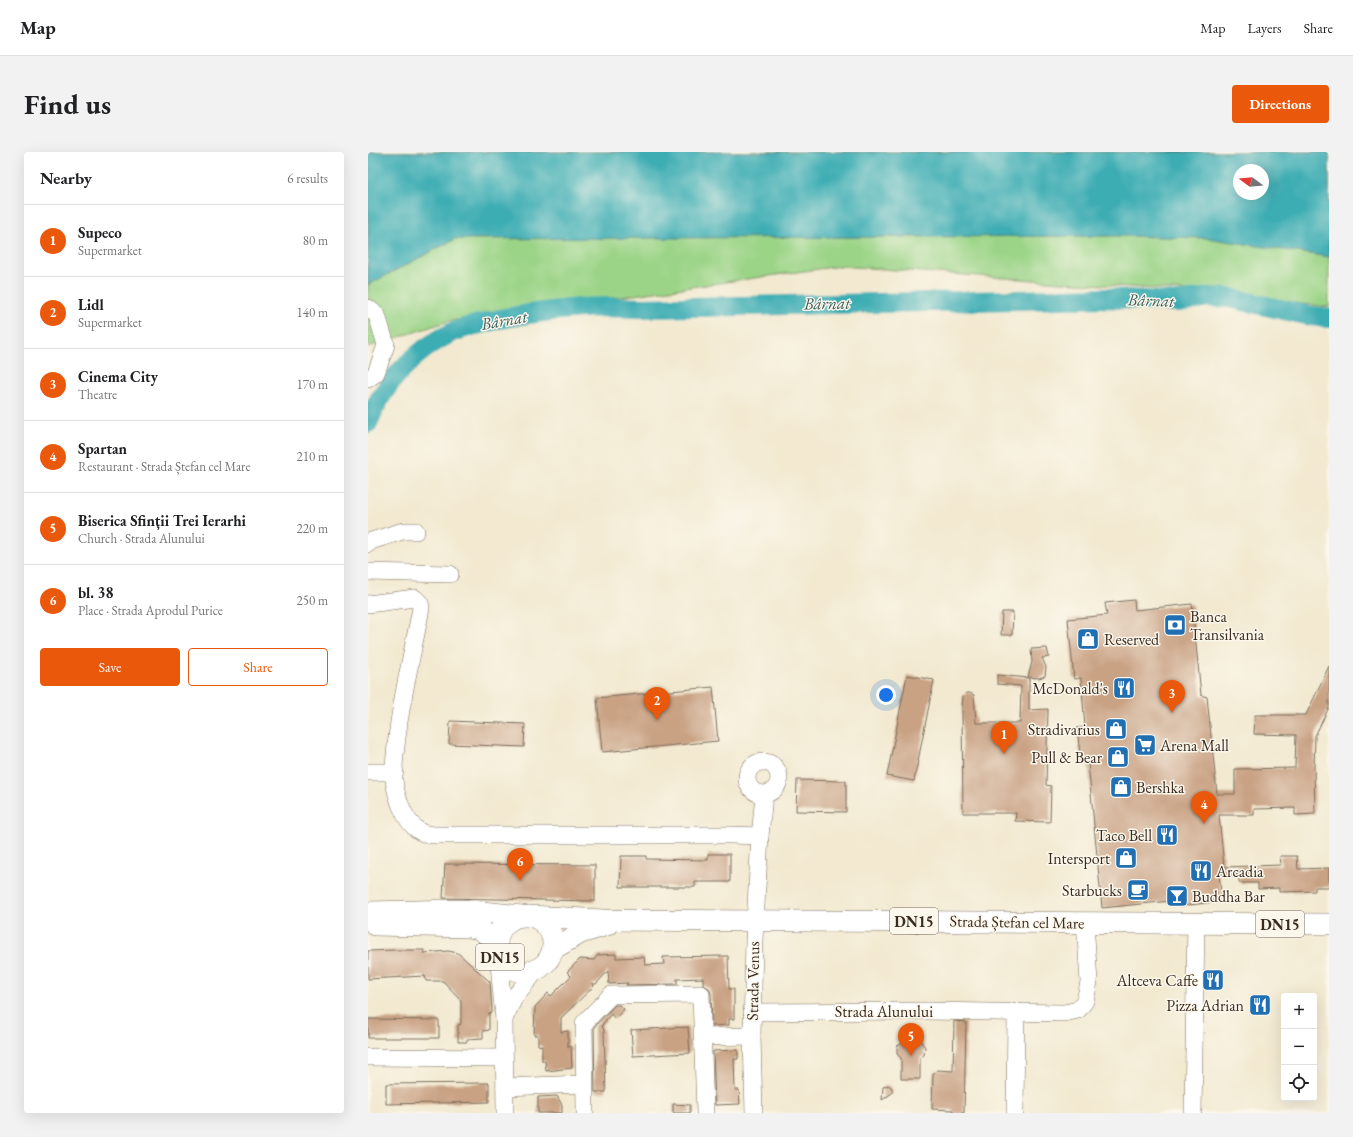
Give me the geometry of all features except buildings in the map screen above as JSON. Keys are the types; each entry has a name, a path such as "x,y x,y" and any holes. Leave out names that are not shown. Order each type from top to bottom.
{"main road":[{"name":"DN15","path":"368,912 462,910 525,916 633,920"},
{"path":"368,919 384,919 397,911"},
{"name":"DN15","path":"368,924 469,927 479,929 497,947 502,961 509,968 518,972 528,973 537,970 550,958 553,949 553,940 548,928 538,919 525,916 512,919 504,925 499,932 497,947"},
{"name":"Strada Ștefan cel Mare","path":"633,920 1329,924"},
{"name":"DN15","path":"553,949 581,932 598,926 633,920"}],"street":[{"path":"368,308 377,315 386,345 376,373 368,379"},
{"path":"368,544 371,541 403,531 416,531"},
{"path":"368,572 450,574"},
{"path":"368,604 415,598 420,603 422,608 406,677 397,737 394,772 394,780 399,804 412,825 419,831 436,836 731,835 759,842"},
{"path":"368,772 394,772"},
{"name":"Strada Venus","path":"754,1113 752,1012 754,920 759,842 764,795"},
{"name":"Strada Alunului","path":"752,1012 927,1011 1064,1013 1078,1010 1084,1001 1088,982 1085,922"},
{"path":"1193,1113 1196,923"},
{"path":"497,947 504,1020 505,1113"},
{"path":"504,1020 515,996 537,970"},
{"path":"585,1113 584,1023 611,995 701,994 704,1113"},
{"path":"1015,1113 1016,1012"},
{"path":"702,1037 752,1036"},
{"path":"368,1057 504,1058"},
{"path":"505,1087 584,1084"}],"green space":[{"path":"368,152 1329,152 1329,307 1214,293 840,266 449,321 368,347"}],"water":[{"path":"368,152 1329,152 1329,257 1207,238 1122,236 455,239 368,285"}],"waterway":[{"name":"Bârnat","path":"368,423 374,408 391,381 413,358 439,339 453,332 482,323 520,315 561,310 597,307 645,308 1107,298 1178,302 1209,297 1230,298 1311,316 1329,318"}],"place":[{"name":"Banca Transilvania","path":"1175,625"},
{"name":"Reserved","path":"1088,639"},
{"name":"McDonald's","path":"1124,688"},
{"name":"Cinema City","path":"1172,713"},
{"name":"Lidl","path":"657,720"},
{"name":"Stradivarius","path":"1116,729"},
{"name":"Arena Mall","path":"1145,745"},
{"name":"Supeco","path":"1004,754"},
{"name":"Pull & Bear","path":"1118,757"},
{"name":"Bershka","path":"1121,787"},
{"name":"Spartan","path":"1204,824"},
{"name":"Taco Bell","path":"1167,835"},
{"name":"Intersport","path":"1126,858"},
{"name":"Arcadia","path":"1201,871"},
{"name":"bl. 38","path":"520,881"},
{"name":"Starbucks","path":"1138,890"},
{"name":"Buddha Bar","path":"1177,896"},
{"name":"Altceva Caffe","path":"1213,980"},
{"name":"Pizza Adrian","path":"1260,1005"},
{"name":"Biserica Sfinții Trei Ierarhi","path":"911,1056"}]}
